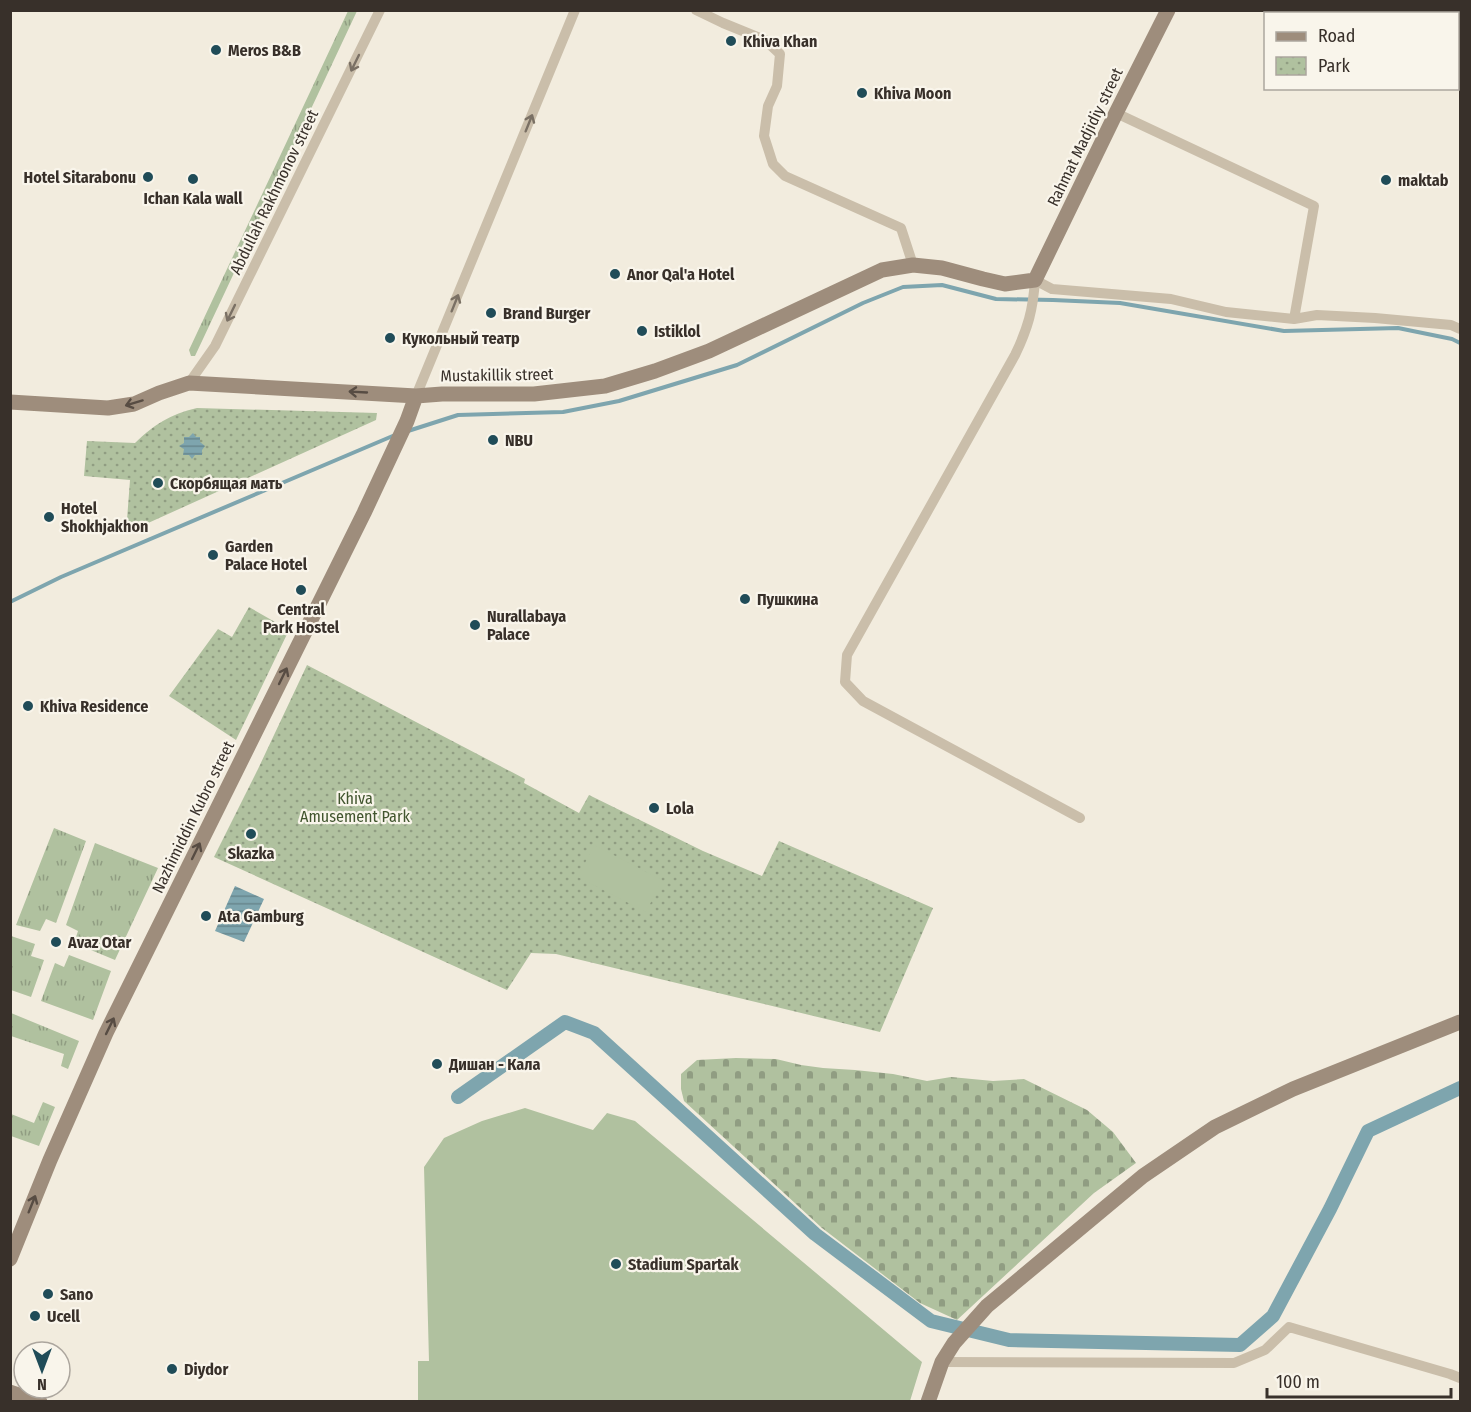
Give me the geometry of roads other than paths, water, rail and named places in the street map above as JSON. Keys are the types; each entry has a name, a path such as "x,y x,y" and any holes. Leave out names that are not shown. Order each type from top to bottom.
{"main road":[{"name":"Rahmat Madjidiy street","path":"1035,285 1116,113 1168,10"},
{"name":"Mustakillik street","path":"10,402 108,408 134,404 189,383 416,396 534,394 605,386 709,351 882,270 913,265 942,268 1005,284 1035,285"},
{"name":"Nazhimiddin Kubro street","path":"10,1259 106,1034 359,523 407,421 416,396"},
{"path":"928,1401 942,1362 954,1343 986,1308 1143,1176 1215,1127 1293,1089 1461,1022"},
{"path":"10,1392 40,1401"}],"street":[{"name":"Abdullah Rakhmonov street","path":"189,383 215,346 380,10"},
{"path":"416,396 575,10"},
{"path":"696,10 765,40 780,54 777,86 768,106 764,136 773,164 785,176 901,228 913,265"},
{"path":"1116,113 1314,206 1293,319"},
{"path":"1080,818 863,701 844,682 847,654 1015,355 1027,330 1035,285 1052,289 1171,299 1226,312 1293,319 1317,315 1376,318 1451,324 1461,329"},
{"path":"942,1362 1234,1363 1265,1350 1289,1327 1461,1378"}],"water":[{"path":"193,433 196,437 200,437 200,442 205,446 202,455 195,455 192,459 189,455 183,455 184,449 179,446 184,443 184,437 189,437"},
{"path":"235,886 264,899 244,942 215,931"}],"waterway":[{"path":"408,431 458,415 563,412 619,401 737,365 863,303 903,287 942,285 996,299 1120,303 1284,331 1398,328 1452,339 1460,343"},
{"path":"10,602 61,577 395,435"},
{"path":"458,1097 565,1022 594,1033 815,1234 931,1321 1009,1340 1240,1345 1273,1316 1330,1209 1368,1131 1460,1088"}],"place":[{"name":"Khiva Khan","path":"731,41"},
{"name":"Meros B&B","path":"216,50"},
{"name":"Khiva Moon","path":"862,93"},
{"name":"Hotel Sitarabonu","path":"148,177"},
{"name":"Ichan Kala wall","path":"193,179"},
{"name":"maktab","path":"1386,180"},
{"name":"Anor Qal'a Hotel","path":"615,274"},
{"name":"Brand Burger","path":"491,313"},
{"name":"Istiklol","path":"642,331"},
{"name":"Кукольный театр","path":"390,338"},
{"name":"NBU","path":"493,440"},
{"name":"Скорбящая мать","path":"158,483"},
{"name":"Hotel Shokhjakhon","path":"49,517"},
{"name":"Garden Palace Hotel","path":"213,555"},
{"name":"Central Park Hostel","path":"301,590"},
{"name":"Пушкина","path":"745,599"},
{"name":"Nurallabaya Palace","path":"475,625"},
{"name":"Khiva Residence","path":"28,706"},
{"name":"Lola","path":"654,808"},
{"name":"Skazka","path":"251,834"},
{"name":"Ata Gamburg","path":"206,916"},
{"name":"Avaz Otar","path":"56,942"},
{"name":"Дишан - Кала","path":"437,1064"},
{"name":"Stadium Spartak","path":"616,1264"},
{"name":"Sano","path":"48,1294"},
{"name":"Ucell","path":"35,1316"},
{"name":"Diydor","path":"172,1369"}],"park label":[{"name":"Khiva Amusement Park","path":"355,807"}]}
